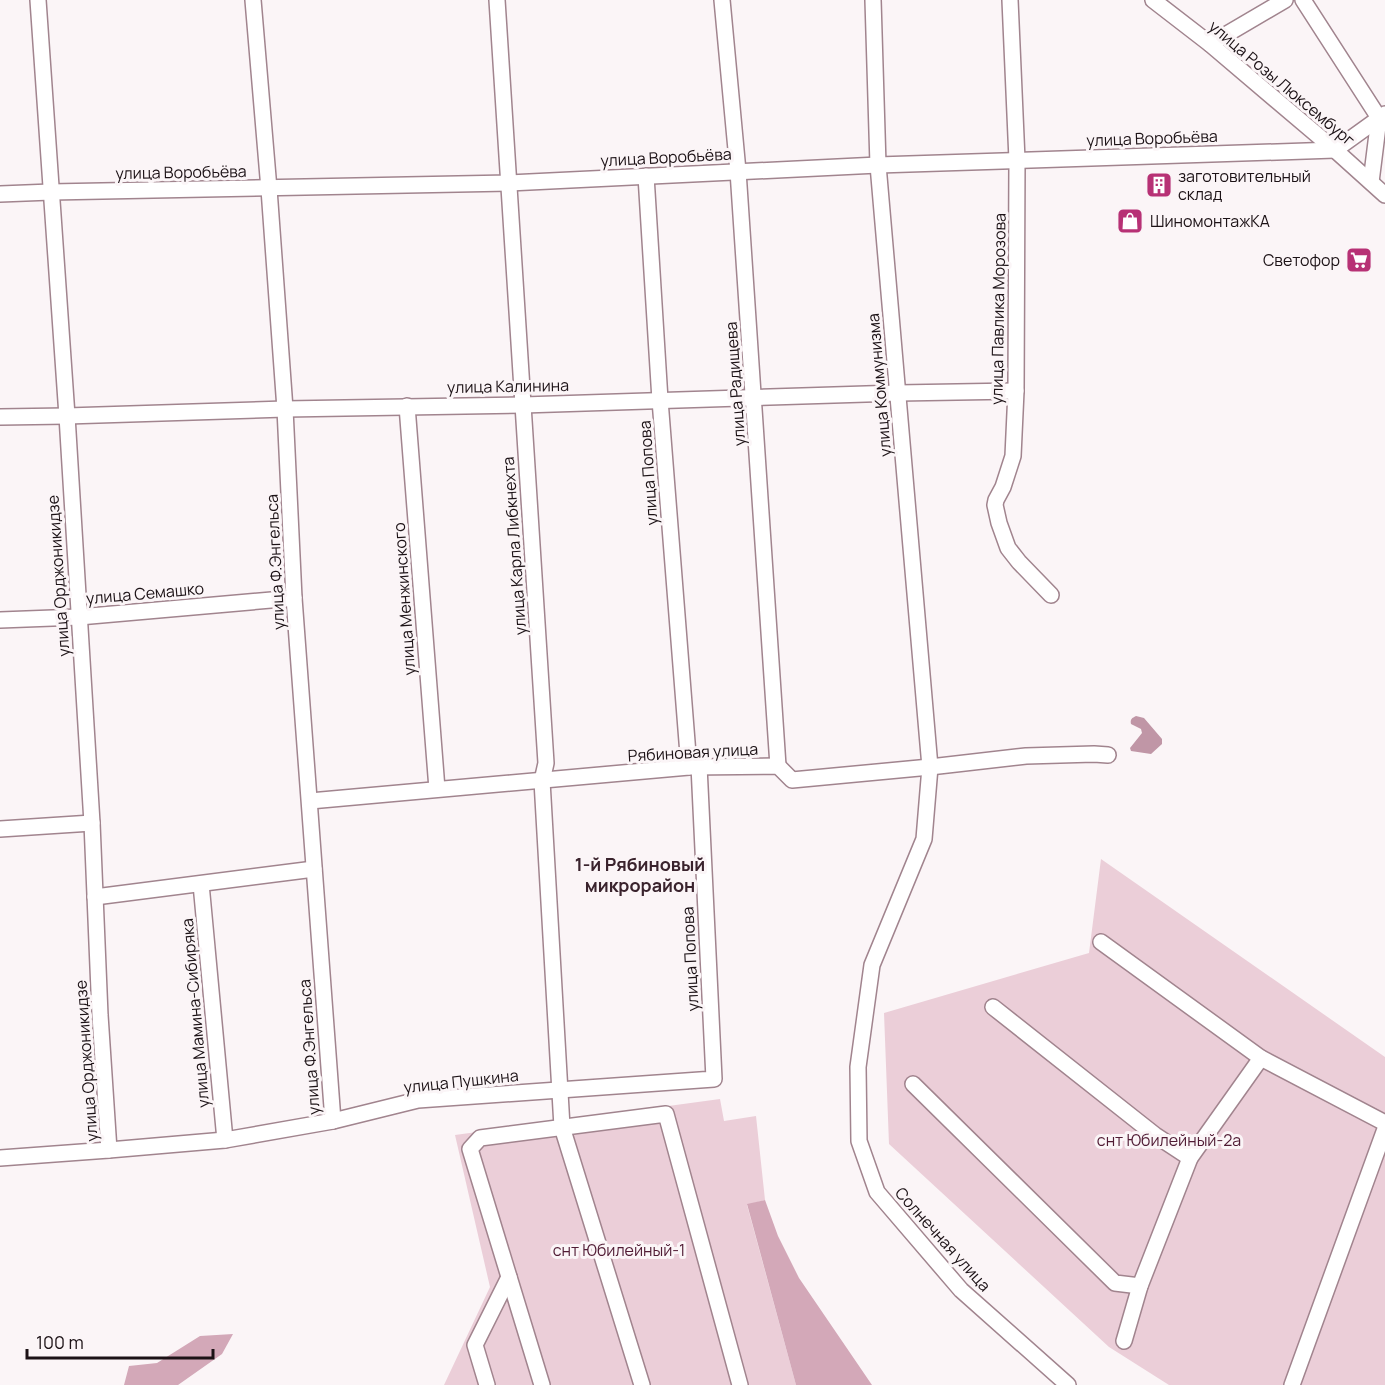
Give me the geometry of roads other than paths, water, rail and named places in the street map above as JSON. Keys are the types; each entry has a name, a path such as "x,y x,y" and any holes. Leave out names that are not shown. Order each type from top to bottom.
{"street":[{"name":"улица Орджоникидзе","path":"38,0 67,416 109,1150"},
{"name":"улица Ф.Энгельса","path":"253,0 285,409 294,598 333,1121"},
{"name":"улица Карла Либкнехта","path":"497,0 546,763 542,780 562,1127 642,1385"},
{"name":"улица Радищева","path":"722,0 738,171 778,766"},
{"name":"улица Коммунизма","path":"873,0 878,165 930,767"},
{"name":"улица Павлика Морозова","path":"1010,0 1017,160 1016,391 1013,456 1003,487 996,500 996,511 1008,548 1051,596"},
{"name":"улица Розы Люксембург","path":"1154,0 1210,44 1385,195"},
{"path":"1210,44 1285,0"},
{"path":"1303,0 1382,116 1371,182"},
{"path":"1335,150 1382,116"},
{"name":"улица Воробьёва","path":"0,194 509,183 878,165 1335,150"},
{"name":"улица Попова","path":"646,176 660,400 694,766 714,1079"},
{"name":"улица Калинина","path":"0,417 1016,391"},
{"name":"улица Менжинского","path":"407,406 437,789"},
{"name":"улица Семашко","path":"0,620 79,617 294,598"},
{"name":"Рябиновая улица","path":"310,801 694,766 778,766 792,780 1026,756 1108,755"},
{"name":"Солнечная улица","path":"930,767 924,839 872,965 858,1067 859,1141 877,1192 961,1290 1068,1385"},
{"path":"0,829 92,823"},
{"path":"95,897 314,869"},
{"name":"улица Мамина-Сибиряка","path":"201,884 225,1140"},
{"path":"1101,942 1262,1058 1385,1123"},
{"path":"993,1007 1155,1136 1190,1158"},
{"path":"1124,1341 1140,1286 1190,1158 1262,1058"},
{"name":"улица Пушкина","path":"0,1158 225,1140 333,1121 418,1100 714,1079"},
{"path":"912,1084 1115,1283 1140,1286"},
{"path":"542,1385 470,1149 480,1138 666,1114 740,1385"},
{"path":"1292,1385 1385,1129"},
{"path":"487,1385 475,1345 509,1277"}],"place":[{"name":"заготовительный склад","path":"1159,185"},
{"name":"ШиномонтажКА","path":"1130,221"},
{"name":"Светофор","path":"1359,260"}],"district":[{"name":"1-й Рябиновый микрорайон","path":"640,875"}],"park label":[{"name":"снт Юбилейный-2а","path":"1169,1140"},
{"name":"снт Юбилейный-1","path":"619,1250"}]}
